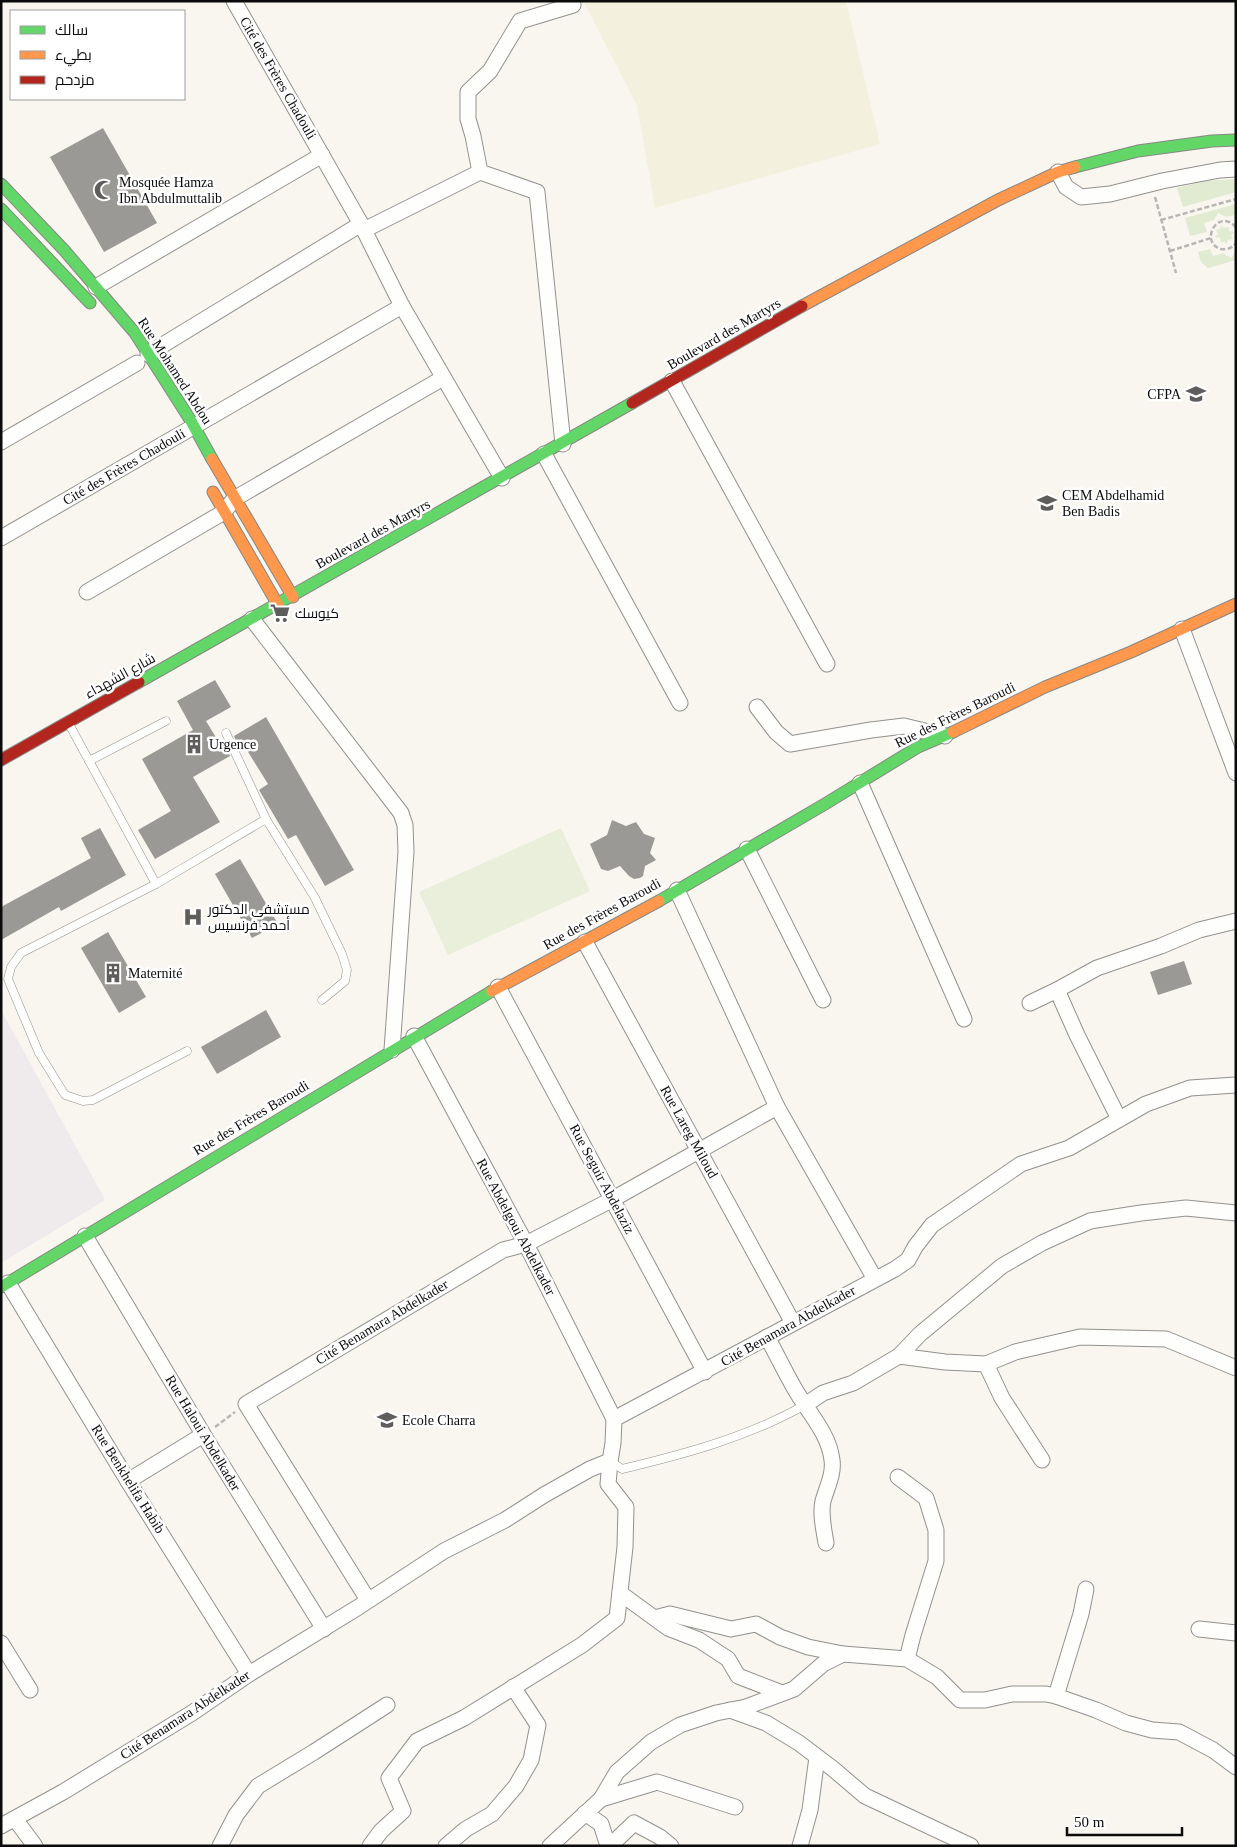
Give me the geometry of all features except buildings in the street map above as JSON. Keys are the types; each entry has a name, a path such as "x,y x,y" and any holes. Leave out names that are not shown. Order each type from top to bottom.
{"street":[{"name":"Cité des Frères Chadouli","path":"234,1 363,227 402,306 502,478"},
{"path":"480,172 468,119 468,92 490,71 520,21 573,5"},
{"name":"Boulevard des Martyrs","path":"252,619 837,287 998,200 1058,172 1138,151 1212,141 1236,140"},
{"name":"Cité des Frères Chadouli","path":"96,287 322,155"},
{"path":"1058,172 1066,187 1081,197 1110,194 1220,170 1236,169"},
{"path":"1,442 363,227 480,172 537,192 563,444"},
{"name":"Rue Mohamed Abdou","path":"1,184 64,250 135,333 140,361 194,427 234,499 293,597"},
{"path":"1,209 96,309"},
{"name":"Cité des Frères Chadouli","path":"1,538 402,306"},
{"path":"87,592 224,512 234,499 443,378"},
{"path":"672,381 827,664"},
{"path":"544,454 680,703"},
{"path":"205,478 278,605"},
{"name":"Rue des Frères Baroudi","path":"5,1285 414,1036 498,987 585,942 678,890 918,748 1045,687 1131,652 1236,604"},
{"path":"252,619 401,813 405,825 406,852 392,1050"},
{"name":"شارع الشهداء","path":"1,760 252,619"},
{"path":"1182,629 1236,773"},
{"path":"757,707 776,732 790,744 904,726 945,736"},
{"path":"860,783 964,1019"},
{"path":"747,850 823,1000"},
{"path":"678,890 777,1107 875,1279"},
{"path":"1030,1003 1097,968 1161,946 1199,930 1236,921"},
{"name":"Rue Lareg Miloud","path":"585,942 793,1322"},
{"name":"Rue Seguir Abdelaziz","path":"498,987 704,1372"},
{"path":"1057,990 1119,1120"},
{"name":"Rue Abdelgoui Abdelkader","path":"414,1036 526,1244 614,1420"},
{"name":"Cité Benamara Abdelkader","path":"614,1420 793,1322 895,1269 908,1260 915,1247 932,1225 1021,1164 1069,1148 1146,1104 1190,1088 1236,1084"},
{"name":"Cité Benamara Abdelkader","path":"246,1404 503,1250 526,1244 613,1199 777,1107"},
{"path":"805,1405 823,1393 853,1383 899,1356 920,1334 1002,1266 1042,1242 1090,1221 1141,1213 1186,1208 1236,1213"},
{"name":"Rue Haloui Abdelkader","path":"85,1236 204,1435 324,1629"},
{"name":"Rue Benkhelifa Habib","path":"5,1285 249,1674"},
{"path":"767,1337 805,1405 814,1417 832,1460 830,1483 823,1501 822,1512 826,1543"},
{"path":"899,1356 986,1364 1015,1352 1080,1337 1166,1340 1236,1368"},
{"path":"986,1364 1002,1398 1042,1460"},
{"path":"246,1404 368,1600"},
{"path":"370,1846 382,1831 403,1811 389,1778 417,1741 464,1718 582,1645 617,1618 625,1547 626,1507 608,1484 614,1442 614,1420"},
{"path":"128,1481 204,1435"},
{"name":"Cité Benamara Abdelkader","path":"1,1826 63,1792 192,1712 444,1551 505,1520 590,1469 610,1461"},
{"path":"898,1477 926,1498 936,1530 936,1561 912,1635 907,1659"},
{"path":"1056,1696 1081,1614 1086,1589"},
{"path":"620,1593 668,1628 699,1640 728,1659 738,1676 782,1693"},
{"path":"655,1618 670,1614 731,1629 756,1624 780,1637 808,1647 843,1654 907,1659 937,1677 960,1700 985,1700 1012,1694 1046,1694 1056,1696 1126,1723 1152,1730 1179,1732 1213,1750 1236,1767"},
{"path":"1199,1629 1236,1633"},
{"path":"1,1644 30,1690"},
{"path":"550,1846 600,1799 617,1772 651,1742 680,1725 746,1707 794,1689 823,1664 843,1654"},
{"path":"446,1846 466,1829 492,1814 516,1786 531,1760 538,1725 513,1687"},
{"path":"220,1846 236,1814 258,1786 387,1705"},
{"path":"730,1710 766,1723 817,1757 865,1796 971,1846"},
{"path":"800,1846 810,1810 817,1757"},
{"path":"600,1799 657,1782 735,1807"},
{"path":"585,1813 601,1824 609,1846 634,1822 660,1837 671,1846"},
{"path":"15,1819 35,1846"}],"lane":[{"path":"89,761 166,720"},
{"path":"68,722 156,884"},
{"path":"226,733 266,819 314,898 342,954 347,970 345,981 322,1000"},
{"path":"187,1051 93,1100 82,1101 65,1095 39,1053 8,980 11,967 22,953 156,884 266,819"},
{"path":"610,1461 622,1469 670,1457 766,1426 805,1405"}],"path":[{"path":"1152,184 1176,273"},
{"path":"1161,220 1236,198"},
{"path":"1236,227 1227,221 1218,223 1212,229 1211,238 1215,246 1219,248 1228,248 1236,243"},
{"path":"1170,251 1211,238"},
{"path":"204,1435 246,1404"}],"shaded area":[{"path":"583,1 846,1 880,144 655,208 637,105"},
{"path":"1,1010 105,1200 1,1263"}],"green space":[{"path":"1236,179 1236,192 1183,207 1177,188 1205,181"},
{"path":"1236,204 1236,216 1226,217 1218,213 1214,220 1204,223 1207,232 1190,236 1185,218"},
{"path":"1221,225 1224,228 1229,227 1229,231 1234,232 1231,236 1233,239 1228,240 1226,244 1224,241 1221,243 1220,238 1214,237 1218,234 1216,230 1220,229"},
{"path":"1210,249 1213,256 1223,253 1231,258 1236,251 1236,260 1208,268 1201,262 1198,252"},
{"path":"561,828 590,891 448,955 419,892"}],"traffic: fast":[{"path":"1075,167 1138,151 1212,141 1236,140"},
{"path":"1,184 64,250 135,333 191,421 212,459"},
{"path":"1,209 90,303"},
{"path":"139,682 632,403"},
{"path":"659,901 918,747 953,732"},
{"path":"1,1287 492,991"}],"traffic: slow":[{"path":"802,306 998,200 1058,172 1075,167"},
{"path":"212,459 293,597"},
{"path":"213,492 278,605"},
{"path":"953,732 1045,687 1131,652 1236,604"},
{"path":"492,991 659,901"}],"traffic: jam":[{"path":"632,403 802,306"},
{"path":"1,760 139,682"}],"place":[{"name":"Mosquée Hamza Ibn Abdulmuttalib","path":"104,190"},
{"name":"CFPA","path":"1196,394"},
{"name":"CEM Abdelhamid Ben Badis","path":"1047,503"},
{"name":"كيوسك","path":"280,613"},
{"name":"Urgence","path":"194,744"},
{"name":"مستشفى الدكتور أحمد فرنسيس","path":"193,917"},
{"name":"Maternité","path":"113,973"},
{"name":"Ecole Charra","path":"387,1420"}]}
